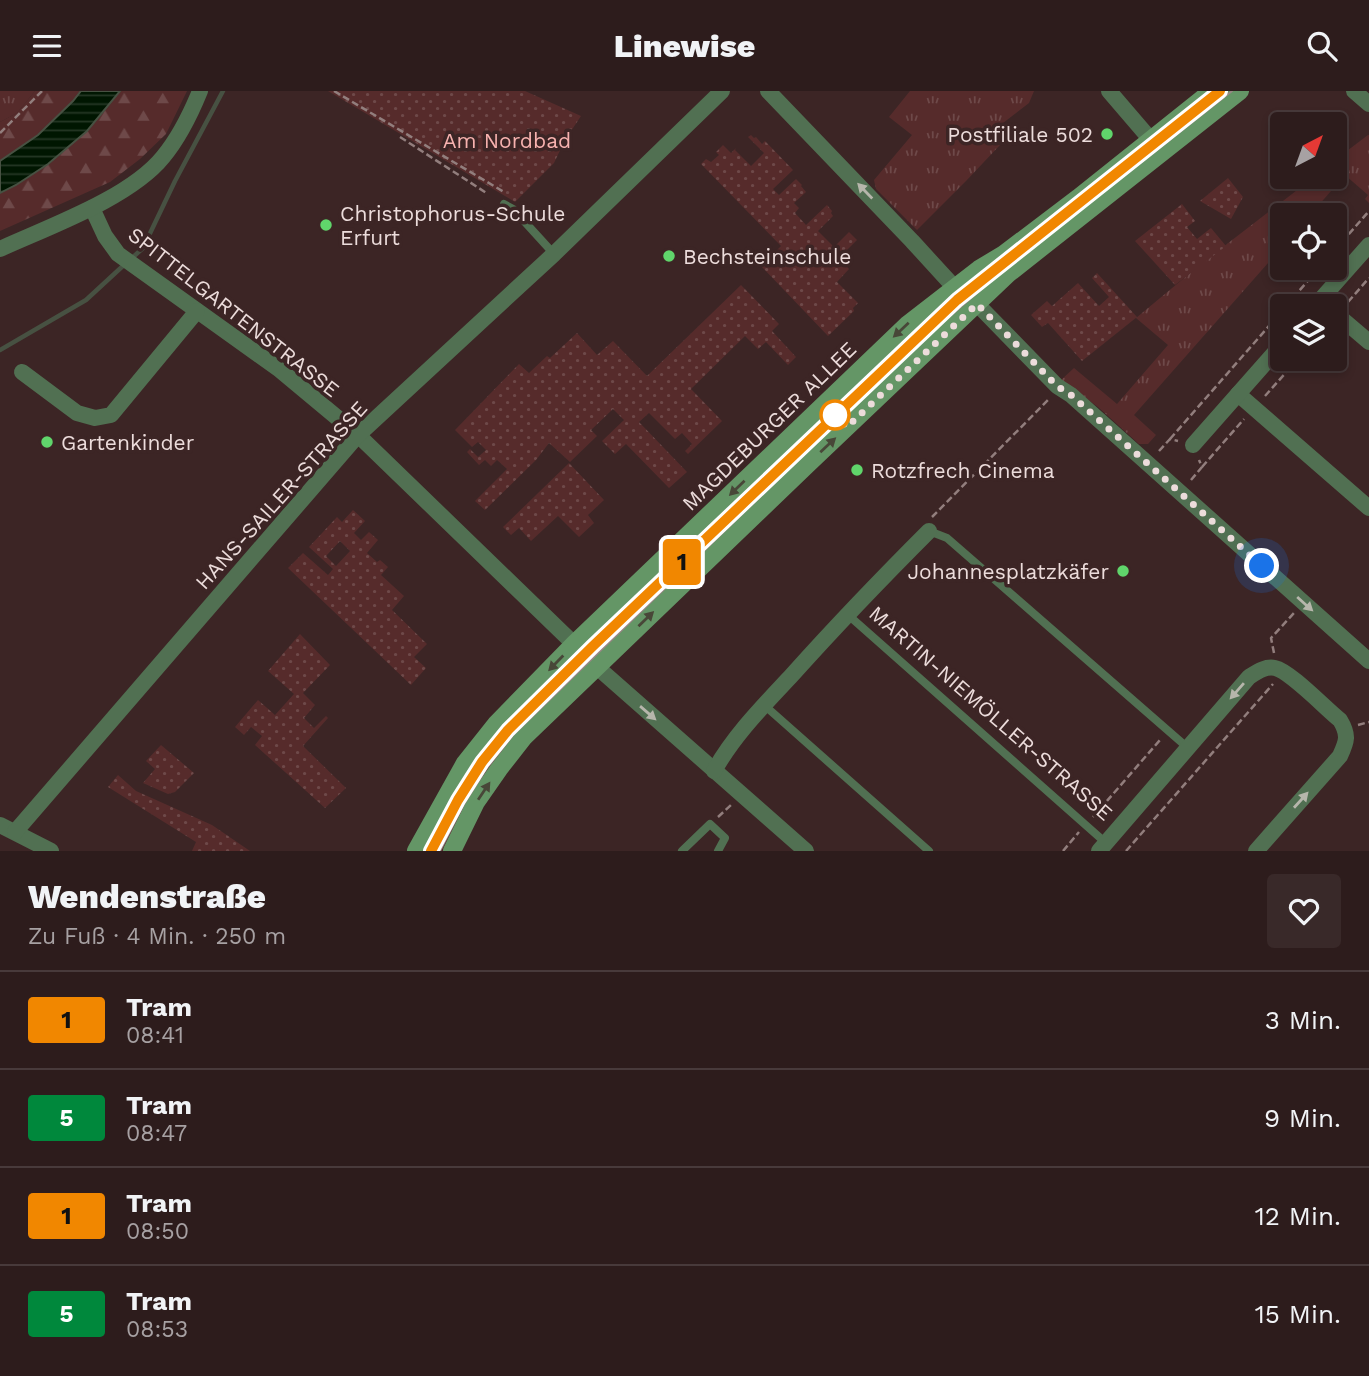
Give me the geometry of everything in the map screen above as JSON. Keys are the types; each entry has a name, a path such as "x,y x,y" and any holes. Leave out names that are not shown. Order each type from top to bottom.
{"main road":[{"name":"MAGDEBURGER ALLEE","path":"416,851 465,763 496,724 574,644 908,324 979,269 1015,246 1212,91"},
{"path":"452,851 476,802 524,737 713,554 1008,274 1240,91"}],"street":[{"path":"0,249 92,208 128,187 150,170 164,156 191,112 200,91"},
{"name":"HANS-SAILER-STRASSE","path":"15,832 358,435 554,254 722,91"},
{"path":"768,91 955,288"},
{"path":"1109,91 1151,140"},
{"path":"1354,91 1369,104"},
{"name":"SPITTELGARTENSTRASSE","path":"92,208 104,236 118,254 280,370 358,435 574,644"},
{"path":"1336,294 1369,245"},
{"path":"977,304 1057,386 1071,395 1369,661"},
{"path":"22,372 77,413 95,418 111,415 197,311"},
{"path":"1347,324 1369,342"},
{"path":"1193,445 1270,358"},
{"path":"1238,394 1369,509"},
{"name":"MARTIN-NIEMÖLLER-STRASSE","path":"714,771 727,749 764,705 847,614 929,531"},
{"path":"597,667 806,851"},
{"path":"1256,851 1340,756 1347,741 1340,720 1291,677 1276,668"},
{"name":"MARTIN-NIEMÖLLER-STRASSE","path":"1103,847 1250,677 1262,669 1276,668"},
{"path":"0,825 51,851"}],"lane":[{"path":"504,204 513,209 554,254"},
{"path":"929,531 947,538 1188,748"},
{"name":"MARTIN-NIEMÖLLER-STRASSE","path":"847,614 1086,825 1103,847"},
{"path":"764,705 929,851"},
{"path":"682,851 710,824 725,838 718,851"}],"path":[{"path":"0,133 42,91"},
{"path":"334,91 503,192"},
{"path":"400,137 488,194"},
{"path":"1347,236 1369,211"},
{"path":"1347,294 1369,278"},
{"path":"1296,294 1308,280"},
{"path":"1170,439 1270,324"},
{"path":"929,531 931,518 1054,394 1057,386"},
{"path":"1161,448 1165,444"},
{"path":"1180,493 1202,467 1193,445"},
{"path":"1126,851 1276,681 1271,638 1303,603"},
{"path":"1063,851 1168,731"},
{"path":"710,824 742,794"}],"green space":[{"path":"0,91 35,91 17,113 0,122"},
{"path":"35,91 81,91 38,135 0,161 0,122 17,113"},
{"path":"120,91 187,91 166,134 110,182 0,231 0,193 48,164 87,131"},
{"name":"Am Nordbad","path":"328,91 525,91 581,116 554,163 515,202"},
{"path":"910,91 1034,91 1029,103 990,133 1000,145 917,230 876,189 874,180 912,135 889,117"},
{"path":"751,135 762,144 765,141 793,170 773,189 779,195 796,179 802,185 806,192 794,203 799,208 795,213 806,225 827,205 833,216 818,231 834,247 849,232 857,240 839,258 849,269 837,282 858,303 853,308 854,311 828,336 761,266 781,246 701,164 706,159 711,162 719,155 716,152 723,145 731,153 736,148 751,166 764,153 748,137"},
{"path":"1369,135 1369,203 1365,199 1368,195 1348,178 1348,150"},
{"path":"1228,178 1243,197 1231,219 1200,201"},
{"path":"1298,189 1333,189 1320,203 1280,203"},
{"path":"1182,204 1195,221 1187,227 1197,239 1211,228 1226,246 1175,285 1135,241"},
{"path":"1270,211 1270,261 1134,415 1156,435 1148,444 1139,444 1098,407 1061,380 1074,368 1117,404 1168,345 1136,318"},
{"path":"1097,273 1137,317 1082,361 1048,323 1042,327 1031,315 1047,301 1052,306 1078,283 1099,306 1109,297 1092,278"},
{"path":"741,285 779,324 772,331 796,357 788,365 766,342 758,349 745,336 691,389 722,421 688,454 685,451 692,444 682,433 675,439 649,413 639,422 687,472 669,488 626,444 615,454 602,441 624,420 613,409 591,430 597,436 570,462 549,443 536,460 485,510 475,501 507,469 497,460 491,466 485,460 479,465 467,452 470,449 478,457 486,450 478,442 472,447 455,430 519,364 529,373 577,333 597,355 613,341 647,376"},
{"path":"914,341 917,343 801,455 799,452"},
{"path":"787,451 801,465 604,650 589,635"},
{"path":"569,463 604,500 588,515 594,523 579,537 558,516 531,541 519,528 511,535 503,527"},
{"path":"353,510 365,521 354,533 361,540 369,532 378,540 367,553 388,567 381,575 404,596 392,610 427,644 414,657 426,668 411,685 288,568 303,553 328,575 333,569 309,547 337,517 342,522","holes":["340,541 350,551 336,566 326,556"]},
{"path":"300,634 330,665 303,693 315,705 304,718 314,728 326,716 328,718 303,746 346,788 325,808 255,745 262,736 251,727 244,735 235,727 258,700 275,715 294,694 268,671"},
{"path":"584,640 599,655 445,851 421,851 473,754"},
{"path":"161,745 194,773 175,792 168,794 143,783 155,769 146,761"},
{"path":"118,775 136,791 212,825 250,851 192,851 196,842 108,787"}],"shaded area":[{"path":"81,91 120,91 87,131 48,164 0,193 0,161 38,135"}],"waterway":[{"path":"132,258 143,248 223,91"},
{"path":"0,350 86,300 125,264"}],"tram line":[{"name":"1","path":"431,851 482,762 508,730 593,646 957,300 1220,91"},
{"path":"440,851 464,804 513,735 883,378 1004,270 1232,91"}],"place":[{"name":"Postfiliale 502","path":"1107,134"},
{"name":"Christophorus-Schule Erfurt","path":"326,225"},
{"name":"Bechsteinschule","path":"669,256"},
{"name":"Gartenkinder","path":"47,442"},
{"name":"Rotzfrech Cinema","path":"857,470"},
{"name":"Johannesplatzkäfer","path":"1123,571"}],"route":[{"path":"835,415 847,427 977,304 1057,386 1071,395 1262,566"}]}
